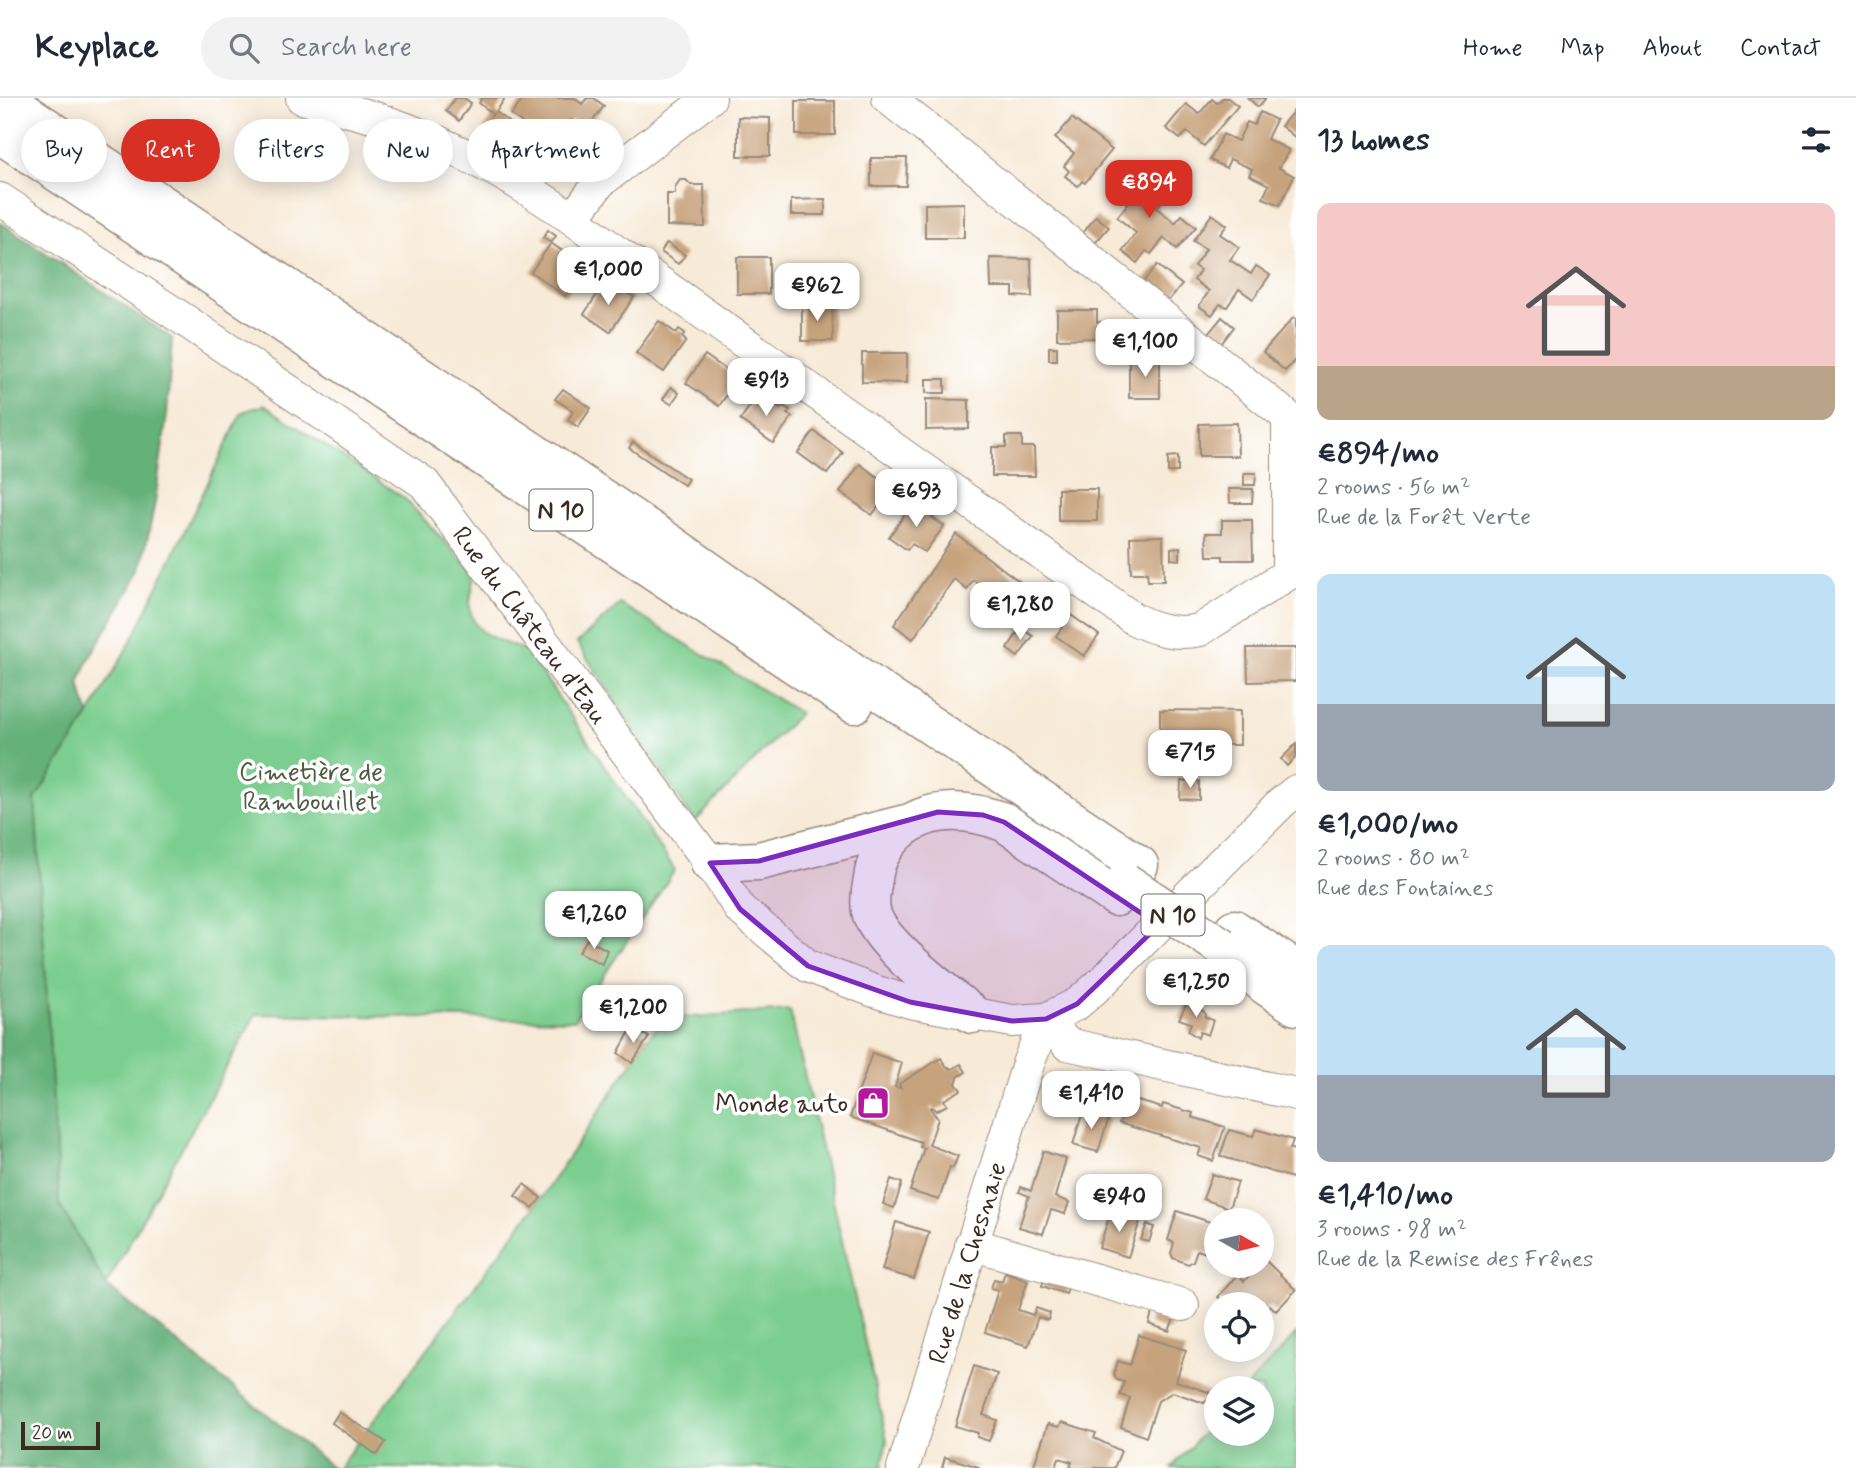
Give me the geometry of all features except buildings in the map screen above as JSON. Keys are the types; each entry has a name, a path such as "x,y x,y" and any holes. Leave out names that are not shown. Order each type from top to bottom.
{"main road":[{"name":"N 10","path":"3,98 669,543 887,696 1127,881"},
{"name":"N 10","path":"0,134 531,491 1223,945 1280,978 1296,1006"},
{"path":"710,863 759,861 906,824 938,812 983,815 1004,822 1127,881"},
{"path":"906,824 883,848 874,869 871,912 880,930 915,967 972,1014"}],"street":[{"path":"302,98 377,119 450,148 492,169 573,218 1134,619 1167,632 1200,630 1292,577 1292,413 888,98"},
{"path":"573,218 600,182 710,98"},
{"name":"Rue du Château d'Eau","path":"0,199 186,321 424,483 710,863 740,909 808,966 910,1002 1012,1021 1046,1019"},
{"path":"1296,791 1099,985 1077,1004 1046,1019 1067,1044 1296,1094"},
{"name":"Rue de la Chesnaie","path":"903,1468 1028,1065 1046,1019"},
{"path":"971,1244 1183,1305"}],"highlighted area":[{"path":"938,812 983,815 1004,822 1159,925 1077,1004 1046,1019 1012,1021 910,1002 808,966 740,909 710,863 759,861"}],"green space":[{"path":"0,222 172,338 167,414 155,502 141,570 88,661 79,683 89,715 35,799 59,1204 106,1285 333,1468 0,1468"},
{"name":"Cimetière de Rambouillet","path":"264,405 404,498 475,574 470,607 477,625 491,637 527,651 675,870 574,1020 256,1014 106,1285 59,1204 35,798 89,715 135,634 242,412"},
{"path":"620,604 800,713 695,822 577,643"},
{"path":"790,1010 887,1440 882,1468 338,1468 541,1198 663,1019"},
{"path":"1296,1334 1296,1468 1171,1468 1204,1432 1204,1446 1274,1446 1274,1376 1257,1376 1270,1362 1274,1362 1274,1358"}],"place":[{"name":"Monde auto","path":"873,1103"}]}
